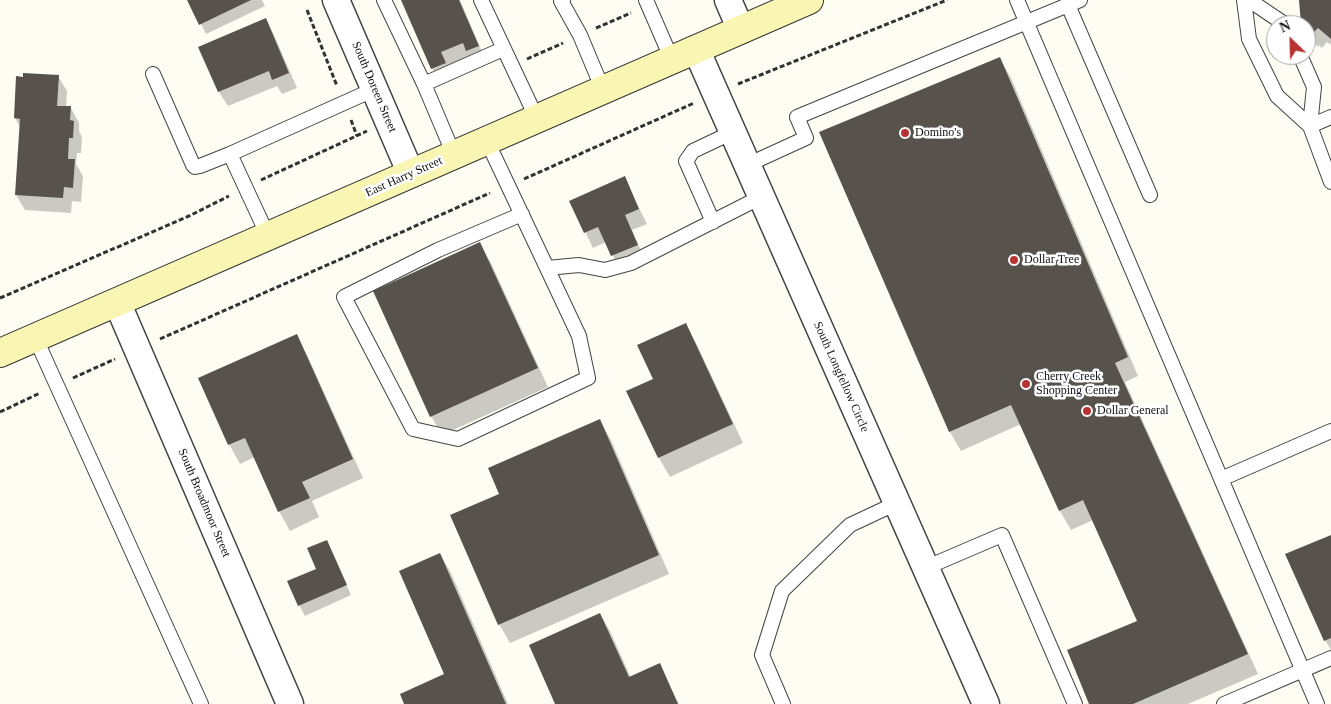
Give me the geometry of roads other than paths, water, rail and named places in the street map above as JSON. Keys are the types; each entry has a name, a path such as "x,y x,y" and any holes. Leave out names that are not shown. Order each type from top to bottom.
{"main road":[{"name":"East Harry Street","path":"0,354 35,337 809,0"}],"street":[{"name":"South Doreen Street","path":"336,0 411,174"},
{"path":"728,0 741,30"},
{"name":"South Longfellow Circle","path":"696,49 986,704"},
{"name":"South Broadmoor Street","path":"117,302 290,704"}],"lane":[{"path":"384,0 424,84 454,155"},
{"path":"481,0 536,119"},
{"path":"563,0 561,1 580,35 603,90"},
{"path":"1017,0 1317,704"},
{"path":"1244,0 1249,39 1277,96 1310,126"},
{"path":"1248,0 1271,15"},
{"path":"747,165 806,138 797,117 1074,2 1150,195"},
{"path":"647,3 672,60"},
{"path":"424,84 503,48"},
{"path":"1304,65 1314,87 1310,126 1331,182"},
{"path":"153,74 193,165 196,167 230,154 375,89"},
{"path":"1310,126 1331,117"},
{"path":"713,222 686,161 693,151 733,132"},
{"path":"487,140 508,186 522,214 579,336 588,378 458,439 413,429 344,297 438,250 522,214"},
{"path":"230,154 268,236"},
{"path":"547,268 580,265 604,270 631,263 761,197"},
{"path":"35,337 201,704"},
{"path":"1221,479 1331,431"},
{"path":"783,704 762,655 782,591 850,525 897,503"},
{"path":"925,568 1002,535 1075,704"},
{"path":"1224,704 1331,658"}],"place":[{"name":"Domino's","path":"905,133"},
{"name":"Dollar Tree","path":"1014,260"},
{"name":"Cherry Creek Shopping Center","path":"1026,384"},
{"name":"Dollar General","path":"1087,411"}]}
